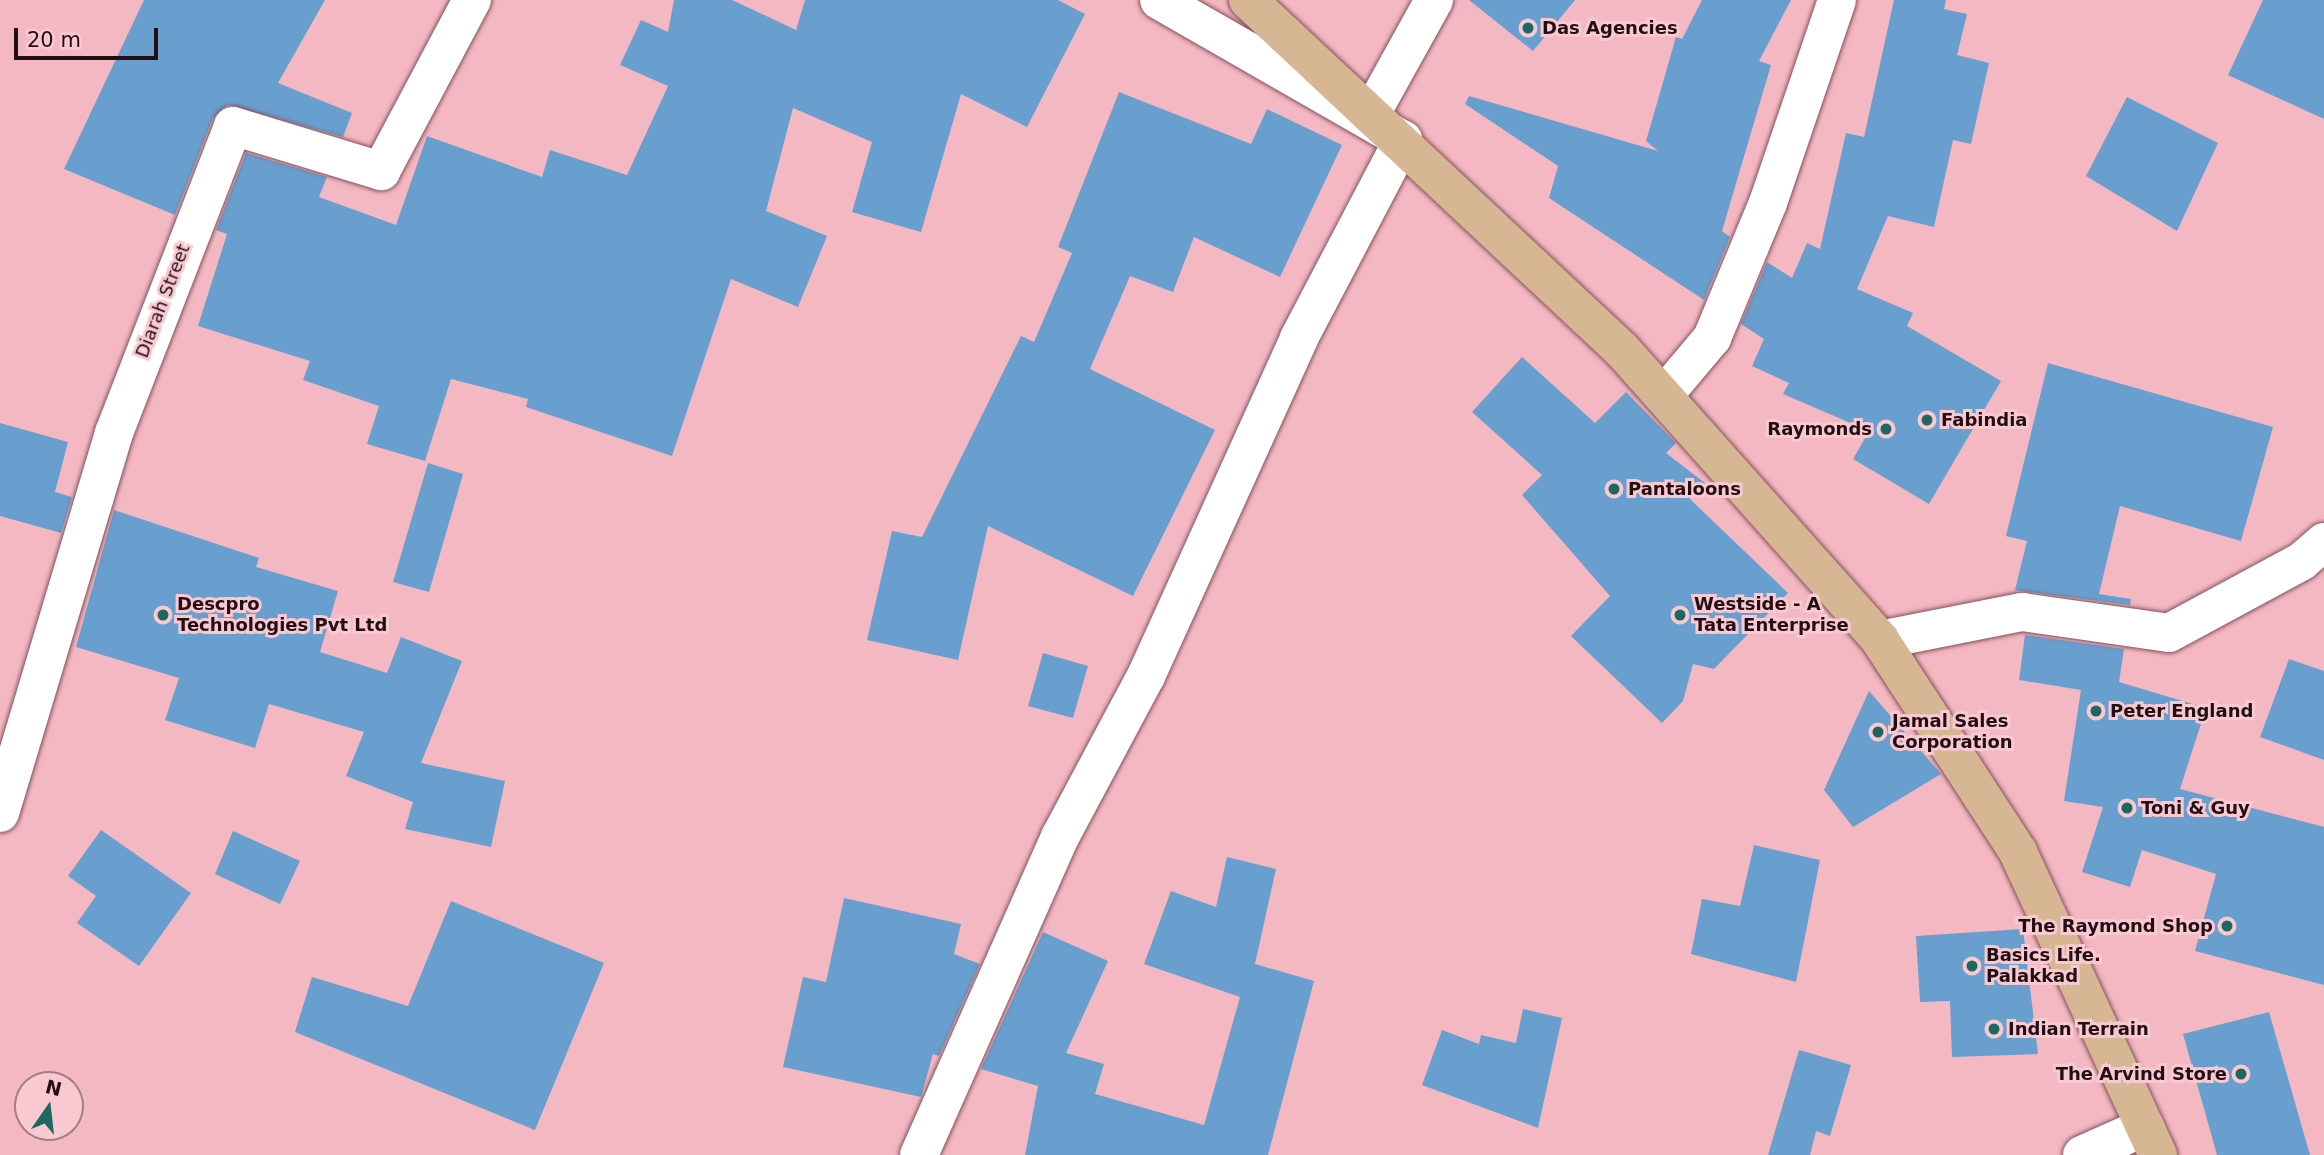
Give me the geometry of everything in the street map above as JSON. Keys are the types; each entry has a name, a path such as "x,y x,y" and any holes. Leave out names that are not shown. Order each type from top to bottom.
{"main road":[{"path":"1248,0 1404,140 1664,395 1880,640 2018,852 2151,1141"}],"street":[{"name":"Diarah Street","path":"0,813 114,433 233,126 381,171 472,0"},
{"path":"919,1155 1060,837 1146,676 1299,338 1404,140 1159,0"},
{"path":"1372,112 1434,0"},
{"path":"1664,395 1712,338 1769,203 1837,0"},
{"path":"1880,640 2022,612 2169,633 2302,561 2324,542"},
{"path":"2082,1155 2151,1141"}],"building":[{"path":"144,0 325,0 278,83 352,113 343,137 228,105 213,118 175,215 64,169"},
{"path":"674,0 732,0 796,30 805,0 1058,0 1085,14 1027,127 961,94 921,232 852,212 872,142 793,108 766,211 827,236 798,307 731,279 672,456 526,407 528,399 451,379 425,461 367,444 379,406 303,380 310,361 198,326 227,234 216,230 246,153 327,177 319,197 396,225 427,136 542,177 550,150 627,175 668,86 620,65 641,20 668,32"},
{"name":"Das Agencies","path":"1469,0 1575,0 1533,51"},
{"path":"1702,0 1791,0 1759,61 1771,65 1722,231 1730,237 1704,300 1549,198 1558,166 1465,104 1469,96 1658,151 1646,141 1676,37 1682,39"},
{"path":"1894,0 1946,0 1944,9 1967,14 1957,55 1989,63 1971,144 1953,140 1934,227 1888,216 1857,289 1913,313 1907,326 2001,381 1929,504 1853,459 1869,431 1783,394 1789,383 1752,366 1764,339 1741,324 1767,262 1792,278 1807,243 1820,249 1846,133 1864,137"},
{"path":"2263,0 2324,0 2324,119 2228,75"},
{"path":"1119,92 1251,144 1267,109 1342,145 1280,277 1194,237 1173,292 1130,276 1090,369 1215,430 1133,596 988,526 958,660 867,640 892,531 922,537 1021,336 1034,342 1072,253 1058,247"},
{"path":"2127,97 2218,143 2177,231 2086,176"},
{"path":"1522,357 1595,423 1626,392 1676,443 1666,453 1705,483 1690,499 1788,593 1714,669 1693,664 1683,701 1662,723 1571,636 1610,596 1522,495 1542,475 1472,412"},
{"path":"2048,363 2273,427 2241,541 2120,506 2099,594 2131,599 2130,605 2015,590 2027,541 2006,536"},
{"path":"0,423 68,442 55,492 72,497 61,533 0,516"},
{"path":"428,463 463,474 429,592 393,582"},
{"path":"114,510 259,558 256,567 338,591 320,652 387,673 401,637 462,661 421,763 505,781 491,847 405,829 413,802 346,776 364,732 269,704 255,748 165,720 179,678 76,647"},
{"path":"2025,635 2124,649 2119,682 2206,708 2180,789 2324,827 2324,985 2195,951 2216,874 2142,850 2130,887 2082,872 2103,807 2064,801 2081,690 2019,680"},
{"path":"1043,653 1088,666 1073,718 1028,706"},
{"path":"2289,659 2324,671 2324,760 2260,737"},
{"name":"Jamal Sales Corporation","path":"1869,691 1941,774 1853,827 1824,790"},
{"path":"101,830 191,893 139,966 77,923 96,896 68,876"},
{"path":"233,831 300,861 280,904 215,874"},
{"path":"1754,845 1820,860 1796,982 1691,954 1702,899 1740,906"},
{"path":"1227,857 1276,869 1255,964 1314,981 1268,1155 1025,1155 1038,1086 981,1069 1043,932 1108,961 1066,1053 1104,1064 1095,1094 1204,1125 1240,997 1144,964 1171,891 1216,907"},
{"path":"844,898 961,924 954,954 980,964 939,1056 933,1054 921,1097 783,1067 803,977 826,982"},
{"path":"451,901 604,963 535,1130 295,1032 312,977 408,1006"},
{"path":"2023,929 2038,1054 1952,1057 1950,1001 1920,1002 1916,936"},
{"path":"1523,1009 1562,1018 1538,1128 1422,1085 1442,1030 1479,1044 1481,1035 1516,1043"},
{"name":"The Arvind Store","path":"2269,1012 2310,1155 2217,1155 2183,1034"},
{"path":"1799,1050 1851,1065 1830,1136 1816,1131 1810,1155 1768,1155"}],"place":[{"name":"Das Agencies","path":"1528,28"},
{"name":"Fabindia","path":"1927,420"},
{"name":"Raymonds","path":"1886,429"},
{"name":"Pantaloons","path":"1614,489"},
{"name":"Descpro Technologies Pvt Ltd","path":"163,615"},
{"name":"Westside - A Tata Enterprise","path":"1680,615"},
{"name":"Peter England","path":"2096,711"},
{"name":"Jamal Sales Corporation","path":"1878,732"},
{"name":"Toni & Guy","path":"2127,808"},
{"name":"The Raymond Shop","path":"2227,926"},
{"name":"Basics Life. Palakkad","path":"1972,966"},
{"name":"Indian Terrain","path":"1994,1029"},
{"name":"The Arvind Store","path":"2241,1074"}]}
